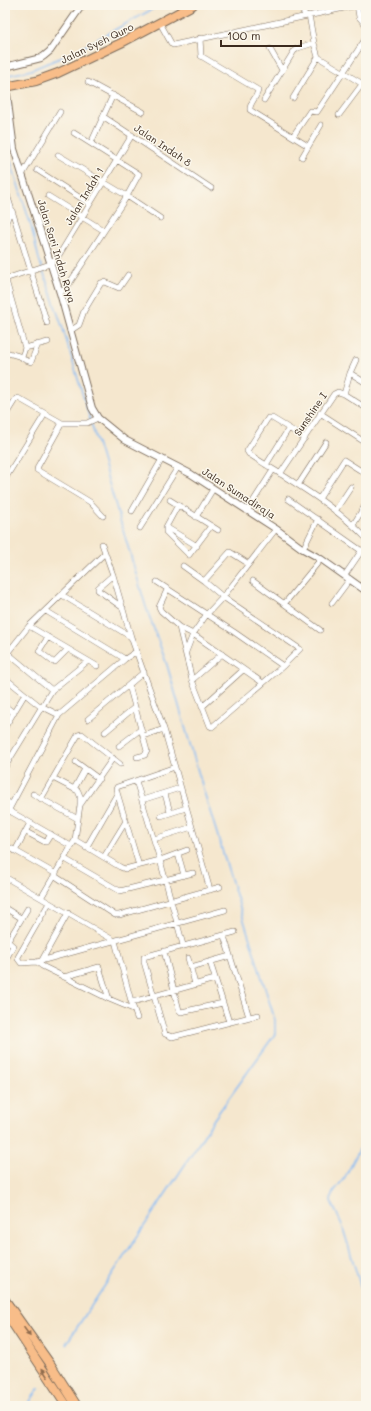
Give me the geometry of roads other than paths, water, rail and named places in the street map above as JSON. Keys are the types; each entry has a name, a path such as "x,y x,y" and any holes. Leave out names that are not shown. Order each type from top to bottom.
{"main road":[{"name":"Jalan Syeh Quro","path":"5,87 36,81 58,72 121,43 193,5"},
{"path":"5,1300 61,1380 77,1406"},
{"path":"5,1312 67,1406"},
{"path":"54,1386 61,1380"}],"street":[{"path":"5,67 44,56 50,51 82,5"},
{"path":"292,5 302,10 308,16 318,57 364,85"},
{"path":"160,23 172,44 358,5 359,17 366,25"},
{"path":"200,38 201,56 258,90 258,94 249,107 250,110 308,146"},
{"path":"293,136 310,110 317,112 366,38"},
{"path":"264,100 296,50 314,43"},
{"path":"270,49 277,64 282,70"},
{"path":"293,98 318,57"},
{"path":"339,115 364,85 366,79"},
{"path":"88,82 143,112"},
{"name":"Jalan Sari Indah Raya","path":"5,87 7,116 14,149 49,265 60,293 96,420"},
{"path":"91,143 113,95"},
{"path":"22,175 60,112"},
{"name":"Jalan Indah 8","path":"104,117 211,188"},
{"path":"302,157 321,125"},
{"path":"60,293 67,287 103,230 127,196 139,174 74,133"},
{"name":"Jalan Indah 1","path":"49,265 59,255 83,218 132,135"},
{"path":"58,155 127,196 160,218"},
{"path":"37,170 90,204"},
{"path":"5,188 34,269 48,323"},
{"path":"48,196 103,230"},
{"path":"5,225 6,218 11,208"},
{"path":"22,357 25,348 5,278 49,265"},
{"path":"70,332 79,325 84,311 101,283 105,282 119,288 128,275"},
{"path":"25,348 48,342"},
{"path":"5,352 22,357 23,360 31,362 38,344"},
{"path":"356,360 350,373 344,394 366,407"},
{"path":"350,373 366,383"},
{"name":"Sunshine I","path":"280,474 332,396 338,392 344,394"},
{"path":"5,416 17,398 62,423 87,423 96,420"},
{"path":"5,479 45,414"},
{"path":"320,414 366,443"},
{"path":"305,438 272,418 268,418 248,449 248,452 273,470 319,499 353,525 366,538"},
{"name":"Jalan Sumadiraja","path":"96,420 125,440 178,467 213,489 276,529 348,577 366,591"},
{"path":"62,423 37,470 86,499 94,505 103,516"},
{"path":"266,465 290,428"},
{"path":"298,485 326,442"},
{"path":"132,511 162,460"},
{"path":"319,499 344,460 366,474"},
{"path":"140,528 178,467"},
{"path":"247,511 273,470"},
{"path":"335,511 351,487"},
{"path":"196,517 213,489"},
{"path":"288,499 364,552 332,603"},
{"path":"170,500 218,530"},
{"path":"353,525 366,504"},
{"path":"178,505 166,527 167,534 189,555 211,526"},
{"path":"303,548 318,519"},
{"path":"166,527 197,546"},
{"path":"186,653 193,634 206,614 222,597 276,529"},
{"path":"102,544 113,575 131,637 164,729 210,890"},
{"path":"204,581 230,552 249,564"},
{"path":"52,690 8,653 29,626 105,553"},
{"path":"285,604 321,559"},
{"path":"179,626 192,680 210,726 213,727 300,650 300,648 222,597 204,581 183,566"},
{"path":"113,575 98,588 98,590 123,608"},
{"path":"253,581 320,630"},
{"path":"157,582 283,666"},
{"path":"167,590 159,607 160,610 179,626 193,634 262,683"},
{"path":"62,595 131,637"},
{"path":"46,611 125,659"},
{"path":"29,626 97,666"},
{"path":"48,637 39,650 53,662 55,662 68,649"},
{"path":"5,817 59,715 125,659 137,651"},
{"path":"192,680 222,654"},
{"path":"5,767 52,690 88,660"},
{"path":"202,707 243,670"},
{"path":"88,719 144,672"},
{"path":"5,678 41,706 59,715"},
{"path":"129,685 147,751 145,755 137,757"},
{"path":"5,727 25,694"},
{"path":"5,706 14,713"},
{"path":"105,732 135,707"},
{"path":"119,746 141,729"},
{"path":"143,736 164,729"},
{"path":"41,799 77,736 80,734 120,764"},
{"path":"80,805 113,758"},
{"path":"76,762 99,779"},
{"path":"139,866 116,791 117,788 175,767"},
{"path":"74,789 85,769"},
{"path":"41,898 75,840 80,805 79,794 74,789 53,778"},
{"path":"136,781 154,838 183,945"},
{"path":"142,800 165,794 180,788"},
{"path":"33,794 78,819"},
{"path":"86,848 117,794"},
{"path":"165,794 170,812"},
{"path":"5,801 12,804"},
{"path":"161,816 186,808"},
{"path":"8,810 71,846"},
{"path":"104,857 126,821"},
{"path":"15,851 30,823"},
{"path":"154,838 192,827"},
{"path":"26,832 45,842 50,834"},
{"path":"75,840 86,848 123,868 139,866 187,850"},
{"path":"5,845 55,875 115,915 220,887"},
{"path":"178,854 184,875"},
{"path":"64,859 120,891 193,873"},
{"path":"5,877 115,941 130,1001 137,1018"},
{"path":"49,903 18,957 19,961 24,963 40,961 226,910"},
{"path":"5,908 21,918"},
{"path":"5,961 13,948 7,940 28,908"},
{"path":"40,961 68,913"},
{"path":"235,932 224,936 183,945 147,956 144,959 164,1034 172,1037 258,1015"},
{"path":"224,936 249,1017"},
{"path":"164,951 181,1012 223,1003"},
{"path":"191,967 230,956"},
{"path":"188,958 195,984"},
{"path":"40,961 42,966 108,999 133,1009"},
{"path":"210,962 229,1022"},
{"path":"64,977 99,967 108,999"},
{"path":"130,1001 215,979"}],"waterway":[{"path":"5,76 31,70 74,52 160,5"},
{"path":"5,130 10,159 31,226 39,259 63,329 146,607 167,665 204,792 275,1020 275,1034 214,1119 66,1344"},
{"path":"366,1137 345,1177 332,1194 331,1201 342,1225 366,1304"},
{"path":"27,1406 39,1388"}]}
